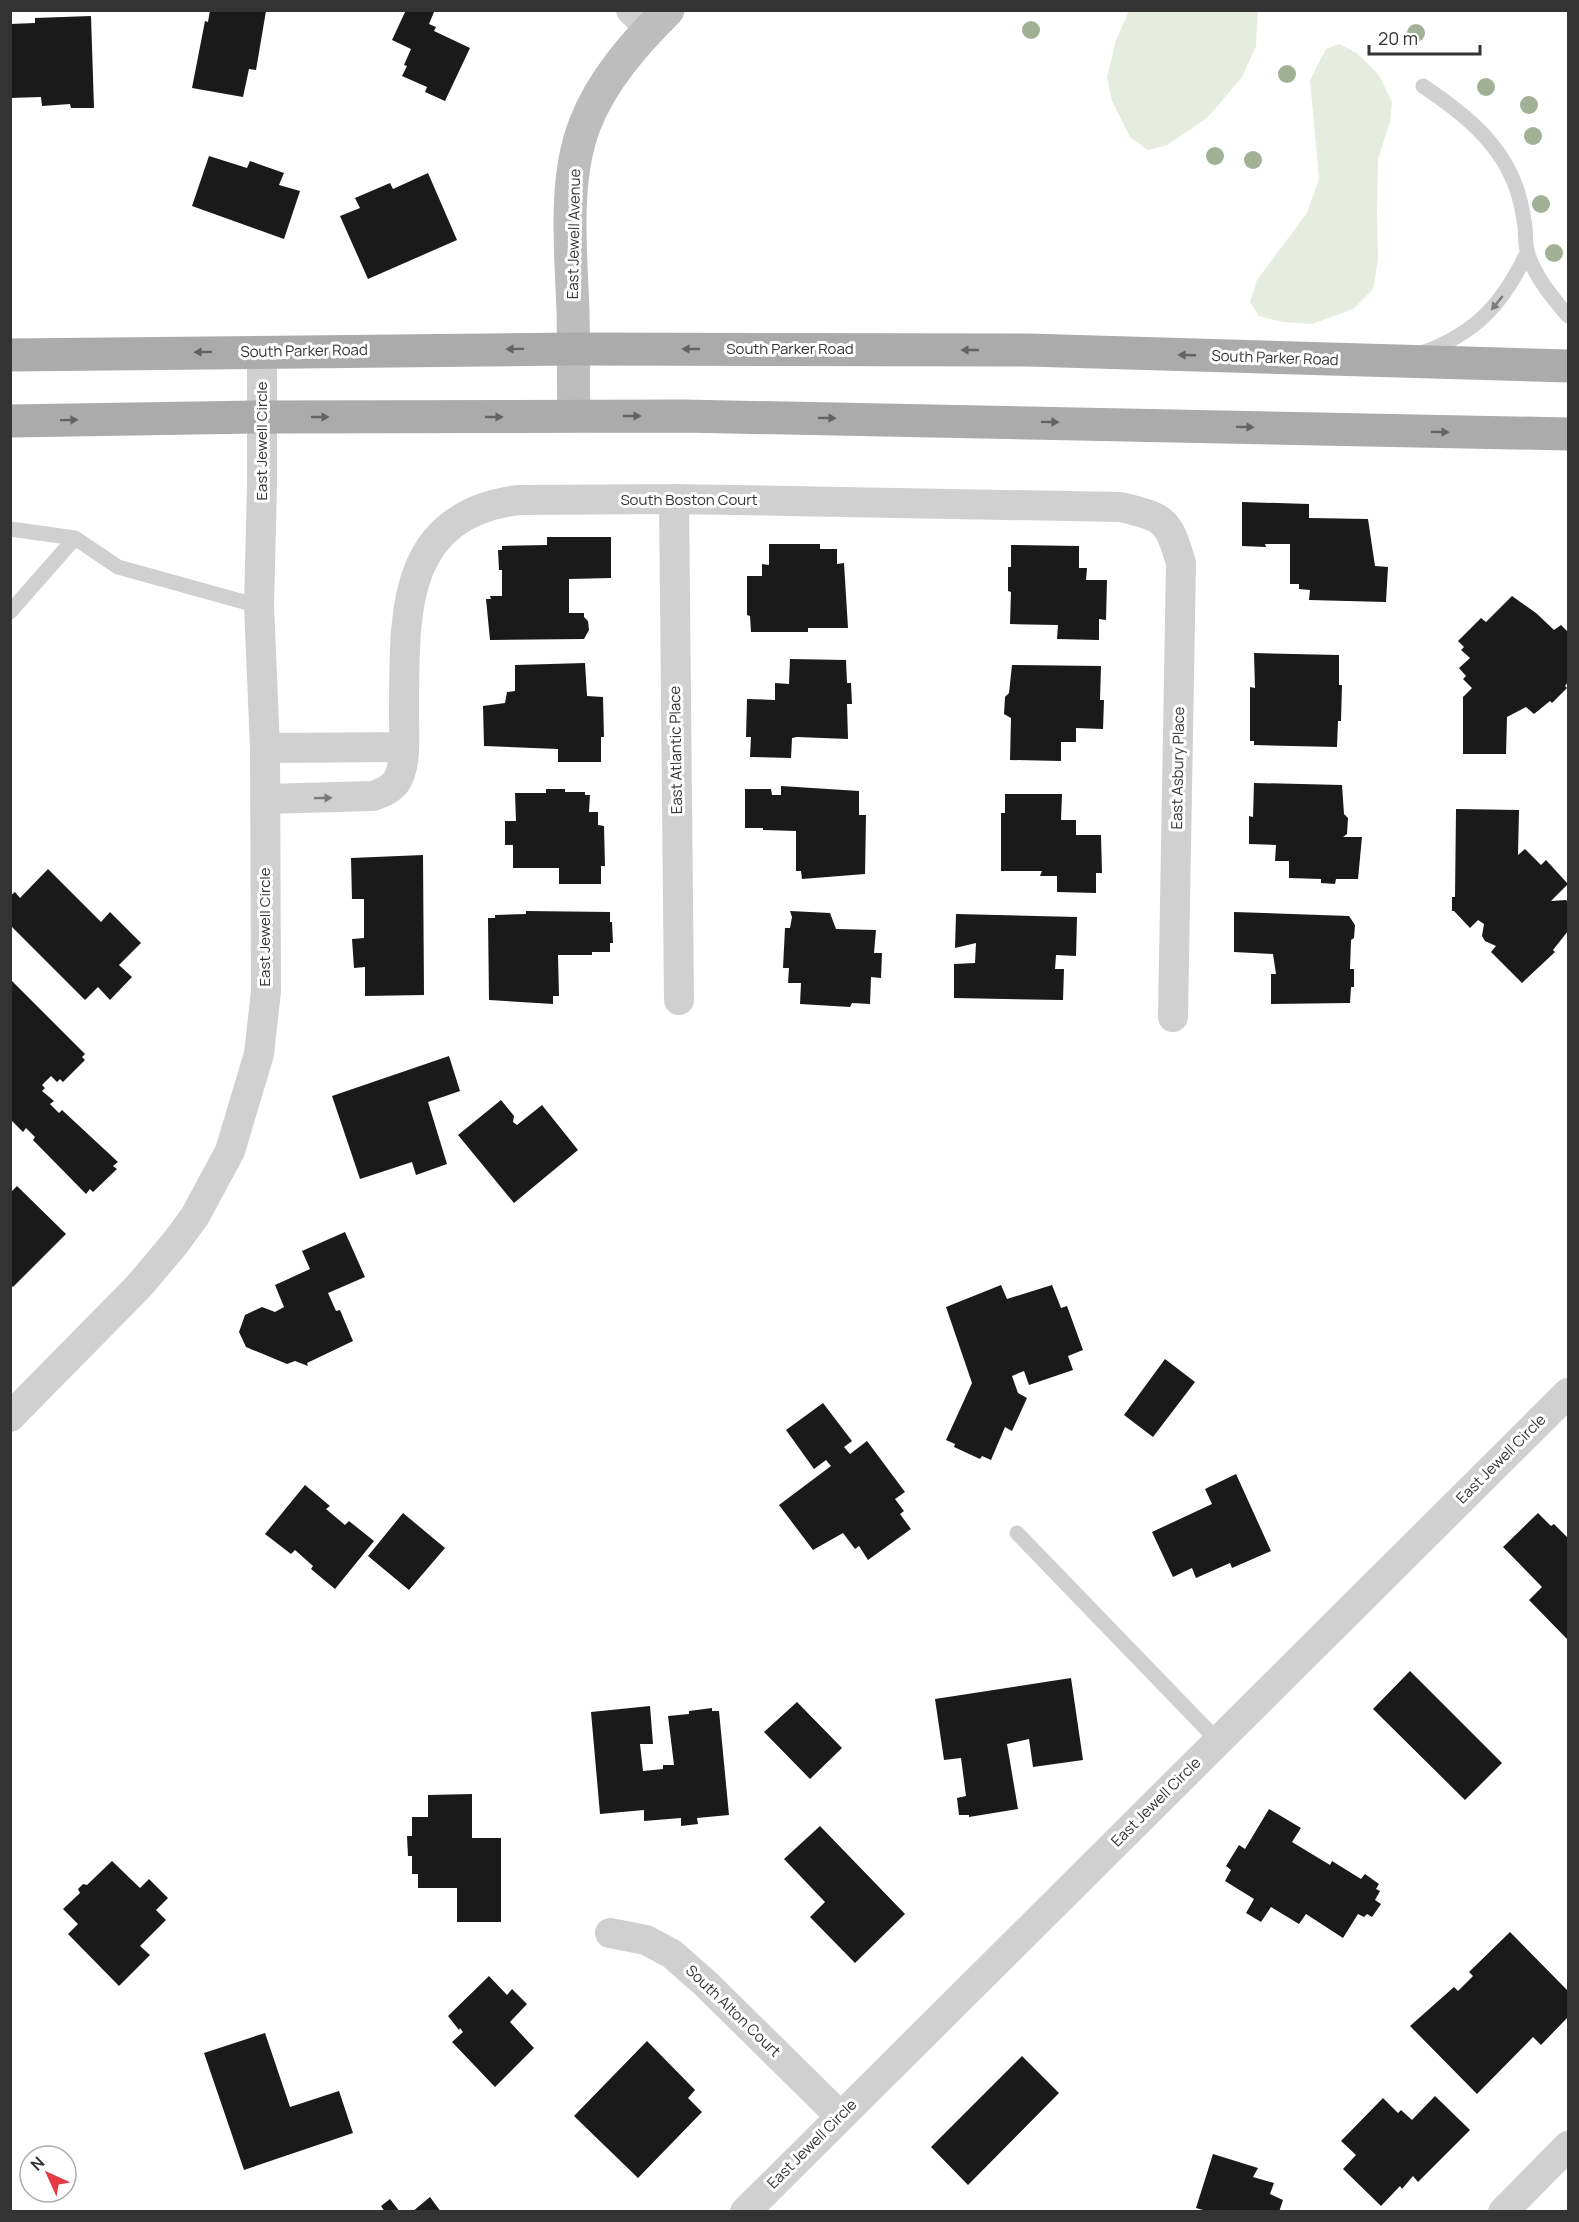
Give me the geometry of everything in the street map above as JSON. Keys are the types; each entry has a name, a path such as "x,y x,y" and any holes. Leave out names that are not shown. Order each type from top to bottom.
{"main road":[{"name":"South Parker Road","path":"10,355 573,349 1028,350 1569,366"},
{"path":"10,421 574,416 992,421 1569,435"}],"street":[{"name":"East Jewell Avenue","path":"574,416 571,204 576,153 585,123 602,91 650,17"},
{"name":"East Jewell Circle","path":"10,1417 108,1318 171,1249 206,1199 230,1151 260,1053 266,991 265,748 259,606 262,352"},
{"name":"South Boston Court","path":"265,799 357,798 381,794 396,781 404,747 405,644 408,605 418,571 426,552 444,531 465,516 501,502 674,499 1121,507 1165,522"},
{"name":"East Atlantic Place","path":"674,499 679,1000"},
{"name":"East Asbury Place","path":"1165,522 1174,540 1181,563 1173,1017"},
{"path":"265,748 404,747"},
{"name":"East Jewell Circle","path":"745,2211 1568,1393"},
{"name":"South Alton Court","path":"610,1934 646,1940 672,1954 705,1983 840,2116"},
{"path":"1503,2211 1569,2146"}],"lane":[{"path":"1424,86 1473,124 1501,156 1519,198 1527,253 1547,289 1569,316"},
{"path":"1392,362 1432,349 1480,321 1504,295 1527,253"},
{"path":"10,529 75,538 118,567 259,606"},
{"path":"10,612 75,538"},
{"path":"1017,1533 1218,1741"}],"shaded area":[{"path":"1129,11 1258,11 1256,46 1242,77 1207,118 1167,145 1148,150 1130,137 1112,101 1107,77 1116,40"},
{"path":"1339,44 1357,53 1379,75 1392,102 1390,122 1378,159 1378,260 1373,289 1353,309 1312,324 1282,322 1259,316 1250,302 1257,280 1307,213 1319,179 1310,80 1326,49"}],"building":[{"path":"210,10 266,11 256,70 249,69 243,97 192,88 205,21 208,22"},
{"path":"406,10 434,12 429,24 436,27 434,31 470,48 445,101 425,92 427,87 402,76 411,49 392,40"},
{"path":"91,16 94,108 71,108 70,104 42,106 41,97 10,98 10,24 35,23 35,18"},
{"path":"209,156 247,168 250,161 284,173 279,185 300,191 284,239 192,206"},
{"path":"428,173 457,240 368,279 340,216 360,208 355,198 390,183 393,189"},
{"path":"1242,502 1309,504 1309,518 1368,519 1375,566 1388,567 1386,602 1309,600 1310,590 1299,589 1299,584 1290,584 1290,544 1265,544 1266,547 1242,546"},
{"path":"547,537 611,537 611,578 569,579 569,613 584,613 589,630 584,639 490,640 486,599 491,599 490,596 502,596 502,570 499,570 498,550 502,550 502,546 547,545"},
{"path":"769,544 820,544 820,549 837,549 837,564 844,563 848,628 808,628 808,632 751,632 750,616 747,615 747,576 762,576 762,564 769,565"},
{"path":"1011,545 1079,546 1079,568 1087,568 1086,580 1107,580 1106,620 1099,619 1099,640 1057,639 1058,625 1010,624 1011,592 1008,591 1008,567 1011,567"},
{"path":"1512,596 1536,613 1554,630 1561,625 1568,632 1568,682 1565,686 1567,688 1552,703 1550,701 1534,714 1526,707 1507,717 1506,754 1463,754 1463,697 1472,688 1463,679 1466,676 1459,668 1470,658 1461,650 1464,647 1458,641 1481,618 1486,622"},
{"path":"1254,653 1339,655 1339,685 1342,685 1341,721 1338,721 1337,747 1254,745 1254,741 1250,741 1250,687 1255,688"},
{"path":"790,659 846,660 847,683 851,683 852,704 847,704 848,739 797,737 792,738 791,758 750,757 751,737 746,737 747,699 775,700 775,683 789,684"},
{"path":"585,663 587,696 603,697 604,737 601,737 601,762 558,762 558,749 484,746 483,706 505,703 507,692 515,691 515,665"},
{"path":"1012,665 1101,666 1100,700 1104,700 1103,729 1076,728 1076,742 1061,742 1061,761 1010,760 1011,718 1004,714"},
{"path":"1254,783 1342,785 1344,814 1348,818 1347,834 1343,837 1362,837 1358,879 1336,879 1335,884 1321,883 1321,879 1289,878 1289,861 1275,861 1276,845 1249,844 1249,816 1253,817"},
{"path":"781,786 859,791 859,815 866,815 865,874 802,879 801,871 796,871 796,831 745,828 745,789 771,789 772,795 781,795"},
{"path":"546,789 565,789 565,792 585,792 585,795 590,795 589,812 598,812 598,825 604,826 605,866 601,866 601,884 559,884 559,868 513,868 513,845 505,845 505,821 516,821 515,793 546,793"},
{"path":"1005,794 1062,794 1061,820 1076,820 1076,835 1101,835 1102,873 1096,873 1096,893 1057,892 1057,876 1040,876 1042,871 1001,871 1001,813 1005,813"},
{"path":"1456,809 1519,810 1518,855 1525,849 1541,865 1546,860 1568,884 1551,901 1566,900 1568,902 1568,931 1553,950 1555,952 1522,983 1491,952 1496,946 1485,941 1482,936 1484,924 1478,920 1470,928 1452,911 1452,897 1455,897"},
{"path":"423,855 424,995 365,996 365,967 354,968 352,939 364,938 364,899 352,899 351,858"},
{"path":"48,869 101,922 110,912 141,943 119,965 132,977 110,1000 98,987 85,1000 10,925 10,896 15,892 20,898"},
{"path":"526,911 610,912 613,943 610,943 610,952 592,952 592,955 558,955 559,996 553,996 553,1004 489,1000 488,918 495,918 495,915 526,914"},
{"path":"790,911 830,913 836,929 876,930 874,953 882,953 881,978 871,977 870,1004 852,1003 850,1007 800,1004 801,983 788,983 789,968 783,968 785,928 790,928 792,917"},
{"path":"1234,912 1349,916 1355,925 1354,938 1351,940 1350,969 1354,969 1354,987 1351,987 1350,1003 1271,1004 1271,974 1276,974 1273,954 1234,952"},
{"path":"956,914 1077,917 1076,956 1056,955 1055,969 1064,969 1063,1000 954,998 954,964 975,963 976,943 955,948"},
{"path":"10,979 85,1054 82,1057 85,1060 63,1082 60,1079 57,1082 51,1076 42,1085 45,1088 42,1091 54,1101 50,1104 59,1113 62,1110 118,1162 113,1166 117,1169 93,1192 90,1189 86,1194 33,1140 35,1137 26,1128 23,1132 10,1119"},
{"path":"449,1056 460,1091 428,1102 447,1164 416,1175 412,1162 360,1179 332,1096"},
{"path":"501,1100 514,1116 513,1122 517,1125 542,1105 578,1150 514,1203 458,1135"},
{"path":"17,1186 66,1234 13,1287 10,1285 10,1193"},
{"path":"345,1232 365,1277 328,1293 336,1311 340,1310 353,1341 307,1363 308,1366 295,1361 287,1364 246,1347 239,1332 245,1315 262,1307 275,1312 284,1307 275,1285 310,1269 302,1251"},
{"path":"1001,1285 1007,1299 1052,1285 1061,1308 1067,1306 1083,1350 1068,1356 1073,1370 1029,1385 1024,1371 1012,1376 1018,1393 1027,1398 1012,1431 1005,1427 991,1460 982,1456 980,1459 954,1447 955,1444 946,1440 972,1383 946,1307"},
{"path":"1165,1359 1195,1382 1153,1437 1124,1415"},
{"path":"823,1403 852,1441 844,1447 850,1454 867,1441 905,1492 895,1499 904,1511 900,1514 911,1529 868,1560 859,1546 855,1549 843,1533 813,1550 779,1505 831,1466 826,1460 814,1469 786,1430"},
{"path":"1236,1474 1271,1551 1232,1568 1230,1563 1196,1578 1192,1568 1173,1577 1152,1532 1212,1504 1205,1489"},
{"path":"305,1485 330,1506 326,1509 345,1525 349,1521 374,1541 335,1589 311,1569 313,1566 295,1550 291,1554 265,1534"},
{"path":"403,1513 445,1548 409,1590 368,1556"},
{"path":"1538,1513 1568,1538 1567,1639 1529,1600 1542,1587 1503,1547"},
{"path":"1410,1671 1502,1763 1465,1800 1373,1709"},
{"path":"1071,1678 1083,1760 1033,1767 1029,1739 1007,1744 1018,1809 969,1817 969,1815 959,1815 957,1798 966,1796 961,1758 944,1760 935,1699"},
{"path":"797,1702 842,1748 810,1779 764,1732"},
{"path":"650,1706 653,1744 640,1744 643,1771 663,1769 663,1765 674,1765 668,1716 712,1708 712,1711 719,1711 729,1815 697,1818 698,1824 681,1826 681,1818 644,1821 644,1810 600,1814 591,1712"},
{"path":"472,1794 472,1838 501,1838 501,1922 457,1922 457,1888 418,1888 418,1874 412,1874 412,1856 408,1856 407,1836 412,1836 412,1817 428,1817 428,1795"},
{"path":"1269,1809 1301,1828 1292,1842 1330,1865 1332,1861 1361,1879 1365,1874 1379,1884 1376,1889 1380,1891 1375,1900 1381,1904 1372,1917 1367,1914 1364,1917 1358,1914 1343,1938 1306,1914 1299,1924 1271,1907 1261,1922 1246,1913 1254,1899 1225,1881 1231,1870 1226,1866 1239,1845 1245,1849"},
{"path":"820,1826 905,1914 855,1963 810,1917 825,1902 784,1859"},
{"path":"112,1861 140,1888 149,1879 168,1898 156,1910 166,1920 140,1946 150,1955 119,1986 68,1934 78,1924 63,1909 80,1893 78,1889 83,1884 87,1885"},
{"path":"1510,1932 1568,1991 1568,2017 1541,2045 1533,2037 1477,2094 1410,2026 1454,1987 1458,1991 1473,1976 1469,1972"},
{"path":"489,1976 507,1995 512,1989 527,2004 510,2022 534,2048 495,2087 452,2042 463,2032 448,2016"},
{"path":"265,2033 290,2107 339,2091 353,2133 244,2170 204,2053"},
{"path":"647,2041 695,2090 688,2098 702,2112 638,2178 574,2116"},
{"path":"1022,2056 1059,2093 968,2185 931,2147"},
{"path":"1435,2096 1470,2130 1418,2182 1413,2176 1402,2189 1400,2186 1381,2206 1343,2169 1356,2155 1341,2141 1383,2098 1398,2113 1401,2110 1412,2120"},
{"path":"1213,2154 1258,2168 1253,2177 1274,2183 1270,2194 1283,2200 1279,2212 1202,2212 1203,2210 1196,2208"},
{"path":"430,2197 441,2212 412,2212"},
{"path":"390,2199 400,2212 385,2212 381,2206"}]}
